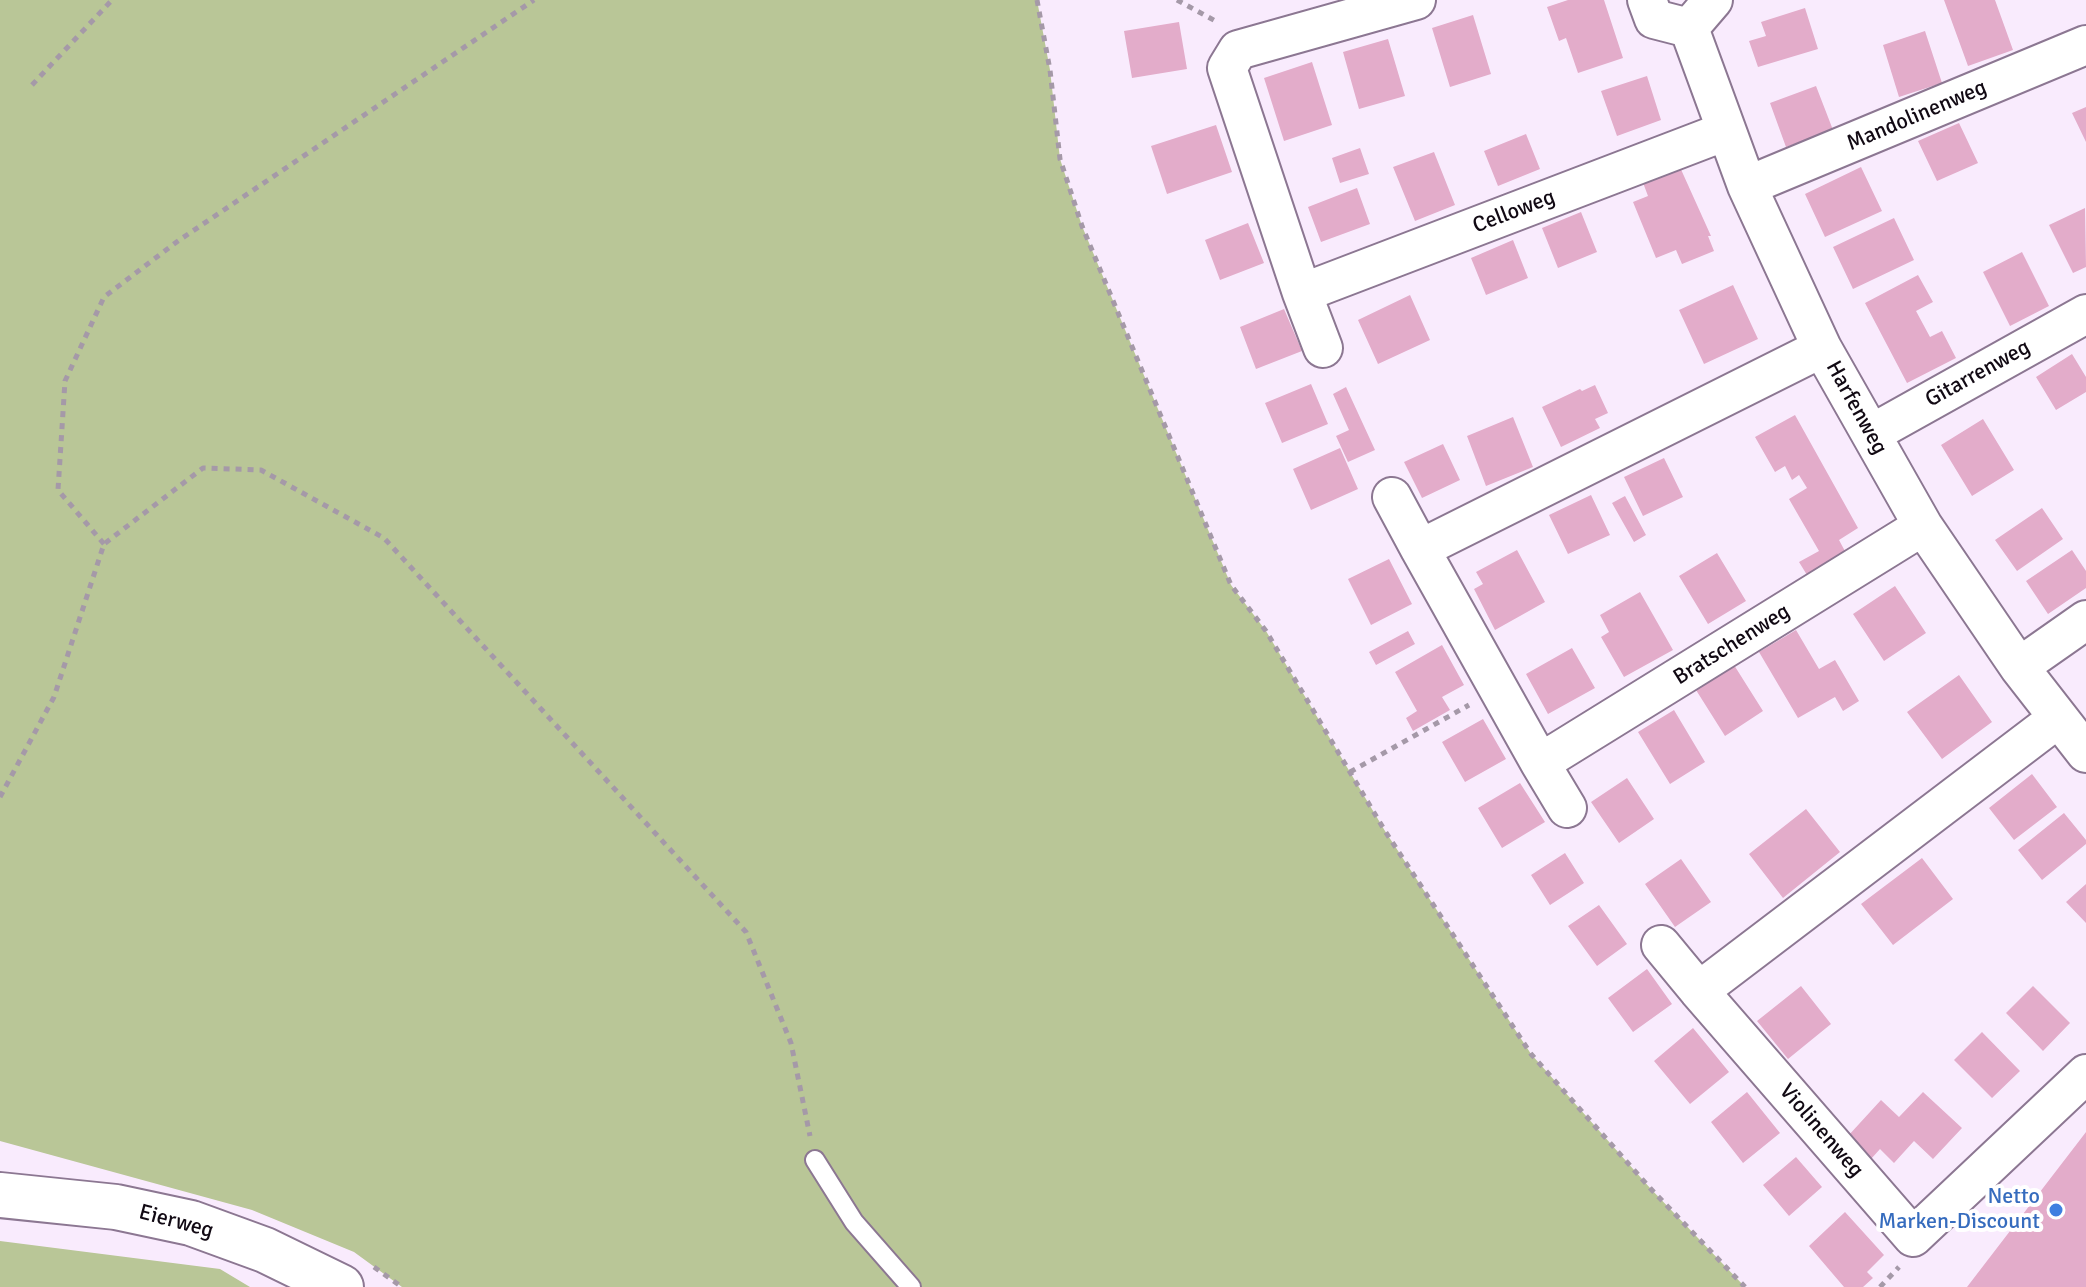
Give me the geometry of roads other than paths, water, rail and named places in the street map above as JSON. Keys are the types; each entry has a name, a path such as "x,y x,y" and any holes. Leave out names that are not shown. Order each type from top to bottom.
{"street":[{"path":"1323,348 1227,68 1238,50 1416,0"},
{"name":"Harfenweg","path":"1647,0 1654,19 1701,14 1726,131 1747,186 1822,348 1923,526 2019,667 2086,753"},
{"name":"Mandolinenweg","path":"1747,186 2086,45"},
{"name":"Celloweg","path":"1302,293 1726,131"},
{"name":"Gitarrenweg","path":"1871,434 2086,314"},
{"path":"1420,549 1822,348"},
{"path":"1392,497 1567,808"},
{"name":"Bratschenweg","path":"1540,763 1923,526"},
{"path":"2019,667 2086,620"},
{"path":"1699,991 2057,719"},
{"name":"Violinenweg","path":"1661,945 1913,1237 2086,1074"},
{"name":"Eierweg","path":"0,1195 116,1207 191,1223 265,1250 341,1287"}],"lane":[{"path":"815,1160 854,1222 911,1287"}],"place":[{"name":"Netto Marken-Discount","path":"2056,1210"}]}
